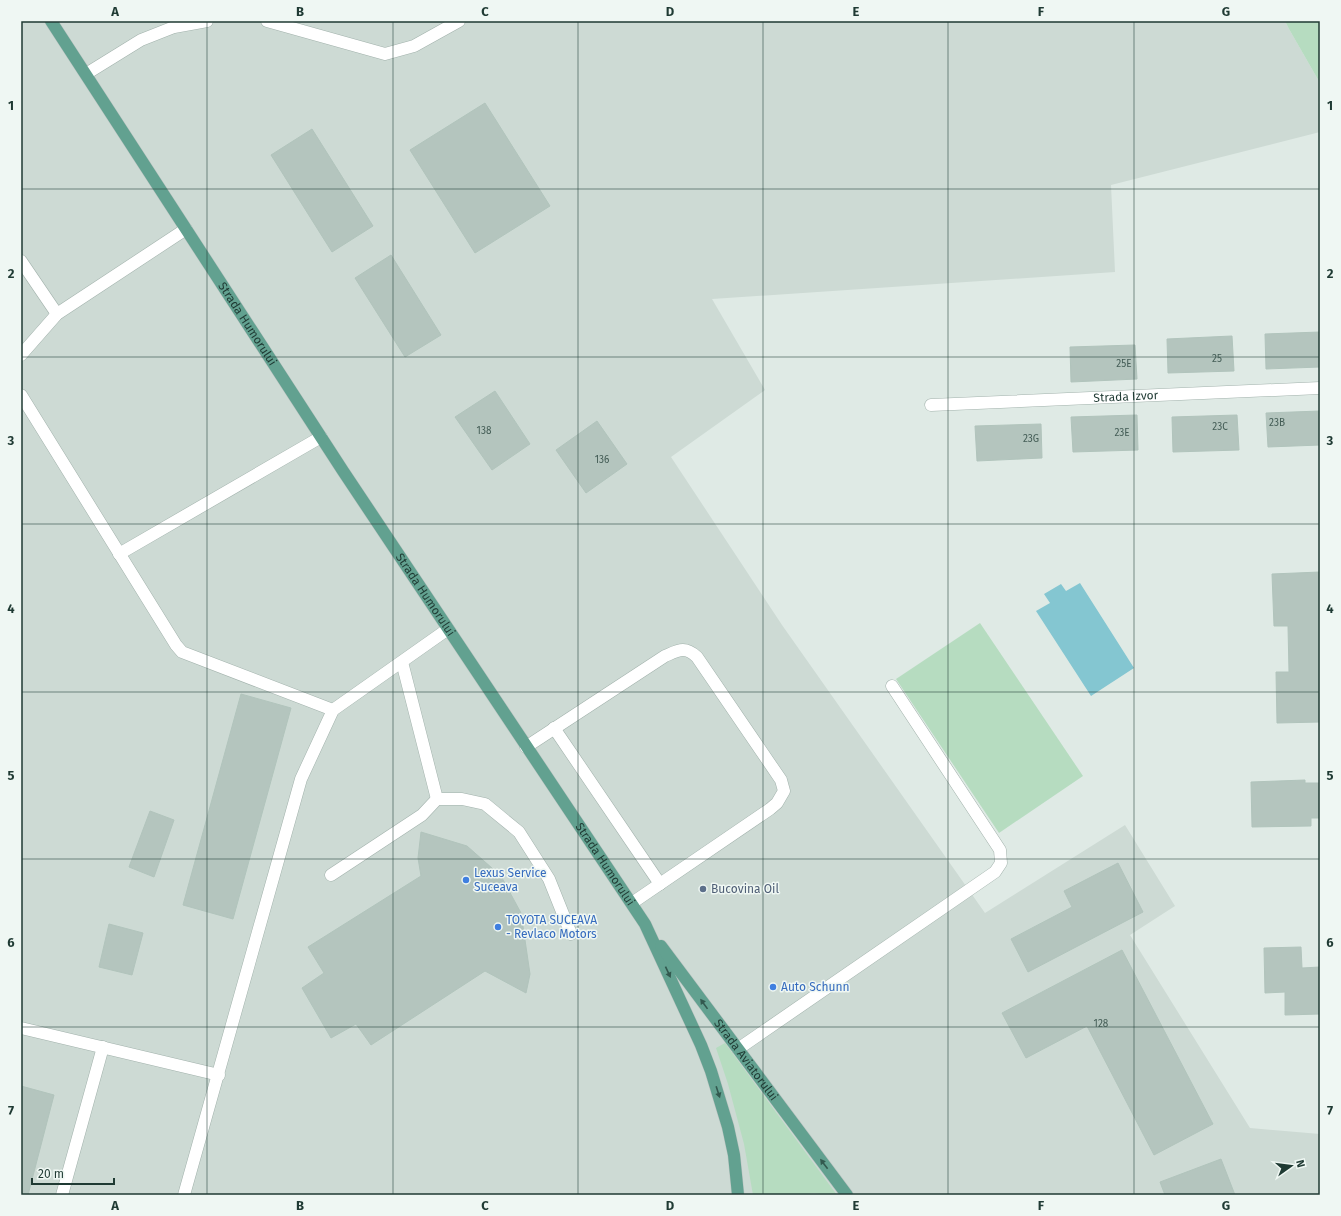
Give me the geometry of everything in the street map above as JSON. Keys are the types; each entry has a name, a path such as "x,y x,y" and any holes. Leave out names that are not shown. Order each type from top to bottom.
{"main road":[{"name":"Strada Humorului","path":"51,21 321,437 645,924 701,1045 711,1071 728,1127 734,1155 738,1195"},
{"name":"Strada Aviatorului","path":"645,924 847,1195"}],"street":[{"path":"86,74 141,40 174,27 207,21"},
{"path":"267,21 385,54 414,46 459,21"},
{"path":"21,355 57,314 186,229"},
{"path":"21,261 57,314"},
{"name":"Strada Izvor","path":"931,405 1320,388"},
{"path":"21,395 176,645 182,652 333,710"},
{"path":"119,554 321,437"},
{"path":"184,1195 301,779 333,710 448,629"},
{"path":"526,747 665,656 682,650 690,651 697,657 781,780 784,791 782,797 770,809 632,903"},
{"path":"402,662 437,799"},
{"path":"738,1049 994,872 1001,863 1000,850 892,686"},
{"path":"554,728 660,884"},
{"path":"331,875 422,815 437,799 462,799 485,804 519,832 549,879 571,934"},
{"path":"21,1028 218,1075"},
{"path":"62,1195 103,1047"}],"shaded area":[{"path":"21,21 1285,21 1320,83 1320,132 1111,185 1115,272 712,299 765,390 671,457 782,625 985,913 1125,825 1175,906 1130,935 1250,1128 1320,1134 1320,1195 21,1195"}],"green space":[{"path":"1285,21 1320,21 1320,83 1289,29"},
{"path":"980,623 1083,776 999,833 896,679"},
{"path":"725,1043 837,1195 814,1193 800,1195 753,1195 744,1144 728,1084 716,1048"}],"water":[{"path":"1080,583 1134,668 1091,696 1036,611 1050,603 1044,594 1061,584 1066,591"}],"building":[{"path":"485,103 550,206 475,253 410,150"},
{"path":"312,129 373,226 332,252 271,155"},
{"path":"391,255 441,335 405,357 355,278"},
{"path":"1320,332 1320,367 1266,369 1265,334"},
{"path":"1232,336 1234,371 1168,373 1167,339"},
{"path":"1135,345 1137,379 1071,382 1070,347"},
{"path":"495,391 530,444 492,470 455,417"},
{"path":"1320,411 1320,445 1268,447 1266,413"},
{"path":"1137,415 1138,450 1073,452 1071,417"},
{"path":"1237,415 1239,450 1173,452 1172,417"},
{"path":"597,421 627,464 586,493 556,450"},
{"path":"1041,424 1042,458 977,461 975,426"},
{"path":"1320,572 1320,722 1277,723 1276,672 1289,672 1288,626 1274,626 1272,574"},
{"path":"241,694 291,708 233,919 183,905"},
{"path":"1305,780 1305,783 1320,783 1320,818 1311,818 1311,826 1252,827 1251,782"},
{"path":"150,811 174,820 154,877 129,867"},
{"path":"421,832 467,846 501,876 521,913 530,974 526,993 485,971 371,1045 356,1024 331,1038 302,988 324,973 308,947 421,876 418,858"},
{"path":"1118,863 1143,912 1028,972 1011,939 1072,907 1064,891"},
{"path":"109,924 143,933 132,975 99,967"},
{"path":"1301,947 1302,968 1320,967 1320,1014 1285,1015 1285,992 1265,993 1264,948"},
{"path":"1122,950 1213,1124 1154,1155 1087,1026 1026,1058 1002,1013"},
{"path":"21,1086 54,1095 28,1195 21,1195"},
{"path":"1221,1159 1235,1195 1165,1195 1160,1182"}],"place":[{"name":"Lexus Service Suceava","path":"466,880"},
{"name":"Bucovina Oil","path":"703,889"},
{"name":"TOYOTA SUCEAVA - Revlaco Motors","path":"498,927"},
{"name":"Auto Schunn","path":"773,987"}]}
